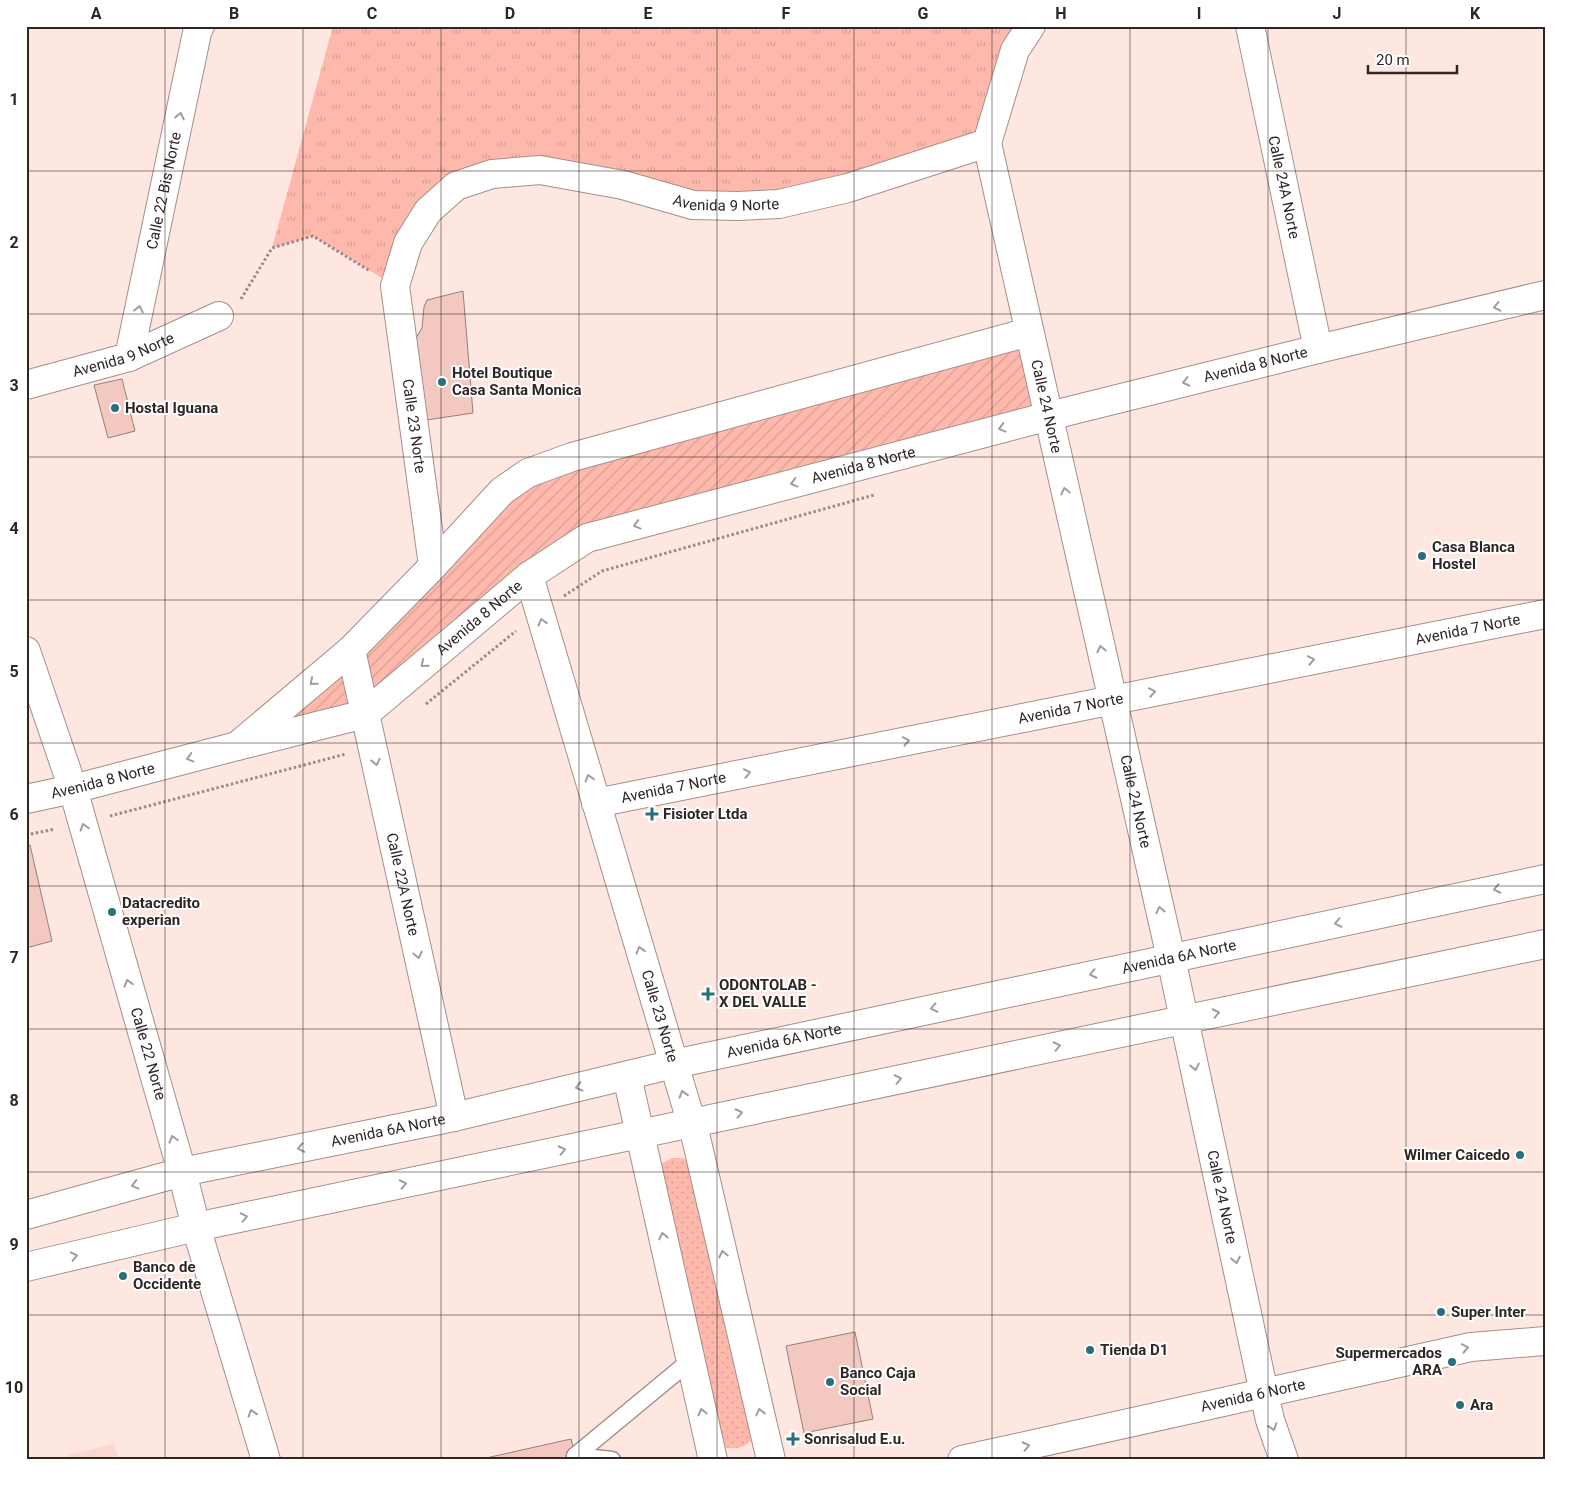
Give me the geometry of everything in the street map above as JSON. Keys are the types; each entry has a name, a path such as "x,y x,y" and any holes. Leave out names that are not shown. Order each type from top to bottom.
{"street":[{"path":"987,143 1015,50 1031,26"},
{"name":"Calle 24A Norte","path":"1250,26 1318,349"},
{"name":"Calle 22 Bis Norte","path":"129,357 197,27"},
{"name":"Avenida 9 Norte","path":"395,286 408,243 428,211 456,186 492,174 540,170 623,185 693,205 738,206 779,204 848,188 987,143"},
{"name":"Calle 24 Norte","path":"987,143 1185,1020 1270,1420 1284,1460"},
{"name":"Calle 23 Norte","path":"395,286 433,566"},
{"name":"Avenida 8 Norte","path":"26,799 73,789 365,714 528,576 587,538 1049,416 1545,295"},
{"name":"Avenida 9 Norte","path":"26,385 129,357 218,316"},
{"name":"Avenida 8 Norte","path":"237,746 351,650 433,566 502,491 528,473 572,457 1030,332"},
{"name":"Calle 23 Norte","path":"528,576 691,1123 771,1460"},
{"name":"Avenida 7 Norte","path":"596,803 1545,614"},
{"name":"Calle 22A Norte","path":"351,650 454,1118"},
{"name":"Calle 22 Norte","path":"26,651 73,789 196,1227 266,1460"},
{"name":"Avenida 6A Norte","path":"26,1215 182,1172 454,1118 674,1064 1545,879"},
{"path":"26,1267 196,1227 1545,944"},
{"path":"627,1076 713,1460"},
{"name":"Avenida 6 Norte","path":"962,1460 1471,1346 1545,1341"}],"lane":[{"path":"612,1460 575,1456 691,1360"}],"path":[{"path":"218,316 241,298 272,248 313,236 395,286"},
{"path":"418,710 539,612 602,571 875,494"},
{"path":"26,834 83,823 372,747"}],"shaded area":[{"path":"114,1444 119,1460 69,1460 67,1455"}],"green space":[{"path":"333,26 1031,26 987,143 779,204 541,170 456,186 395,286 313,236 272,248"},
{"path":"1029,332 1049,416 587,538 365,714 237,746 502,491"},
{"path":"672,1158 682,1158 691,1162 754,1436 744,1446 736,1448 722,1446 658,1166"}],"building":[{"name":"Hotel Boutique Casa Santa Monica","path":"463,291 473,413 420,421 409,350 422,328 424,307 427,300"},
{"name":"Hostal Iguana","path":"122,379 135,431 108,438 94,385"},
{"path":"30,845 52,941 26,948 26,846"},
{"name":"Banco Caja Social","path":"855,1332 873,1419 804,1433 786,1346"},
{"path":"571,1439 576,1460 477,1460"}],"place":[{"name":"Hotel Boutique Casa Santa Monica","path":"442,382"},
{"name":"Hostal Iguana","path":"115,408"},
{"name":"Casa Blanca Hostel","path":"1422,556"},
{"name":"Fisioter Ltda","path":"652,814"},
{"name":"Datacredito experian","path":"112,912"},
{"name":"ODONTOLAB - X DEL VALLE","path":"708,994"},
{"name":"Wilmer Caicedo","path":"1520,1155"},
{"name":"Banco de Occidente","path":"123,1276"},
{"name":"Super Inter","path":"1441,1312"},
{"name":"Tienda D1","path":"1090,1350"},
{"name":"Supermercados ARA","path":"1452,1362"},
{"name":"Banco Caja Social","path":"830,1382"},
{"name":"Ara","path":"1460,1405"},
{"name":"Sonrisalud E.u.","path":"793,1439"}]}
